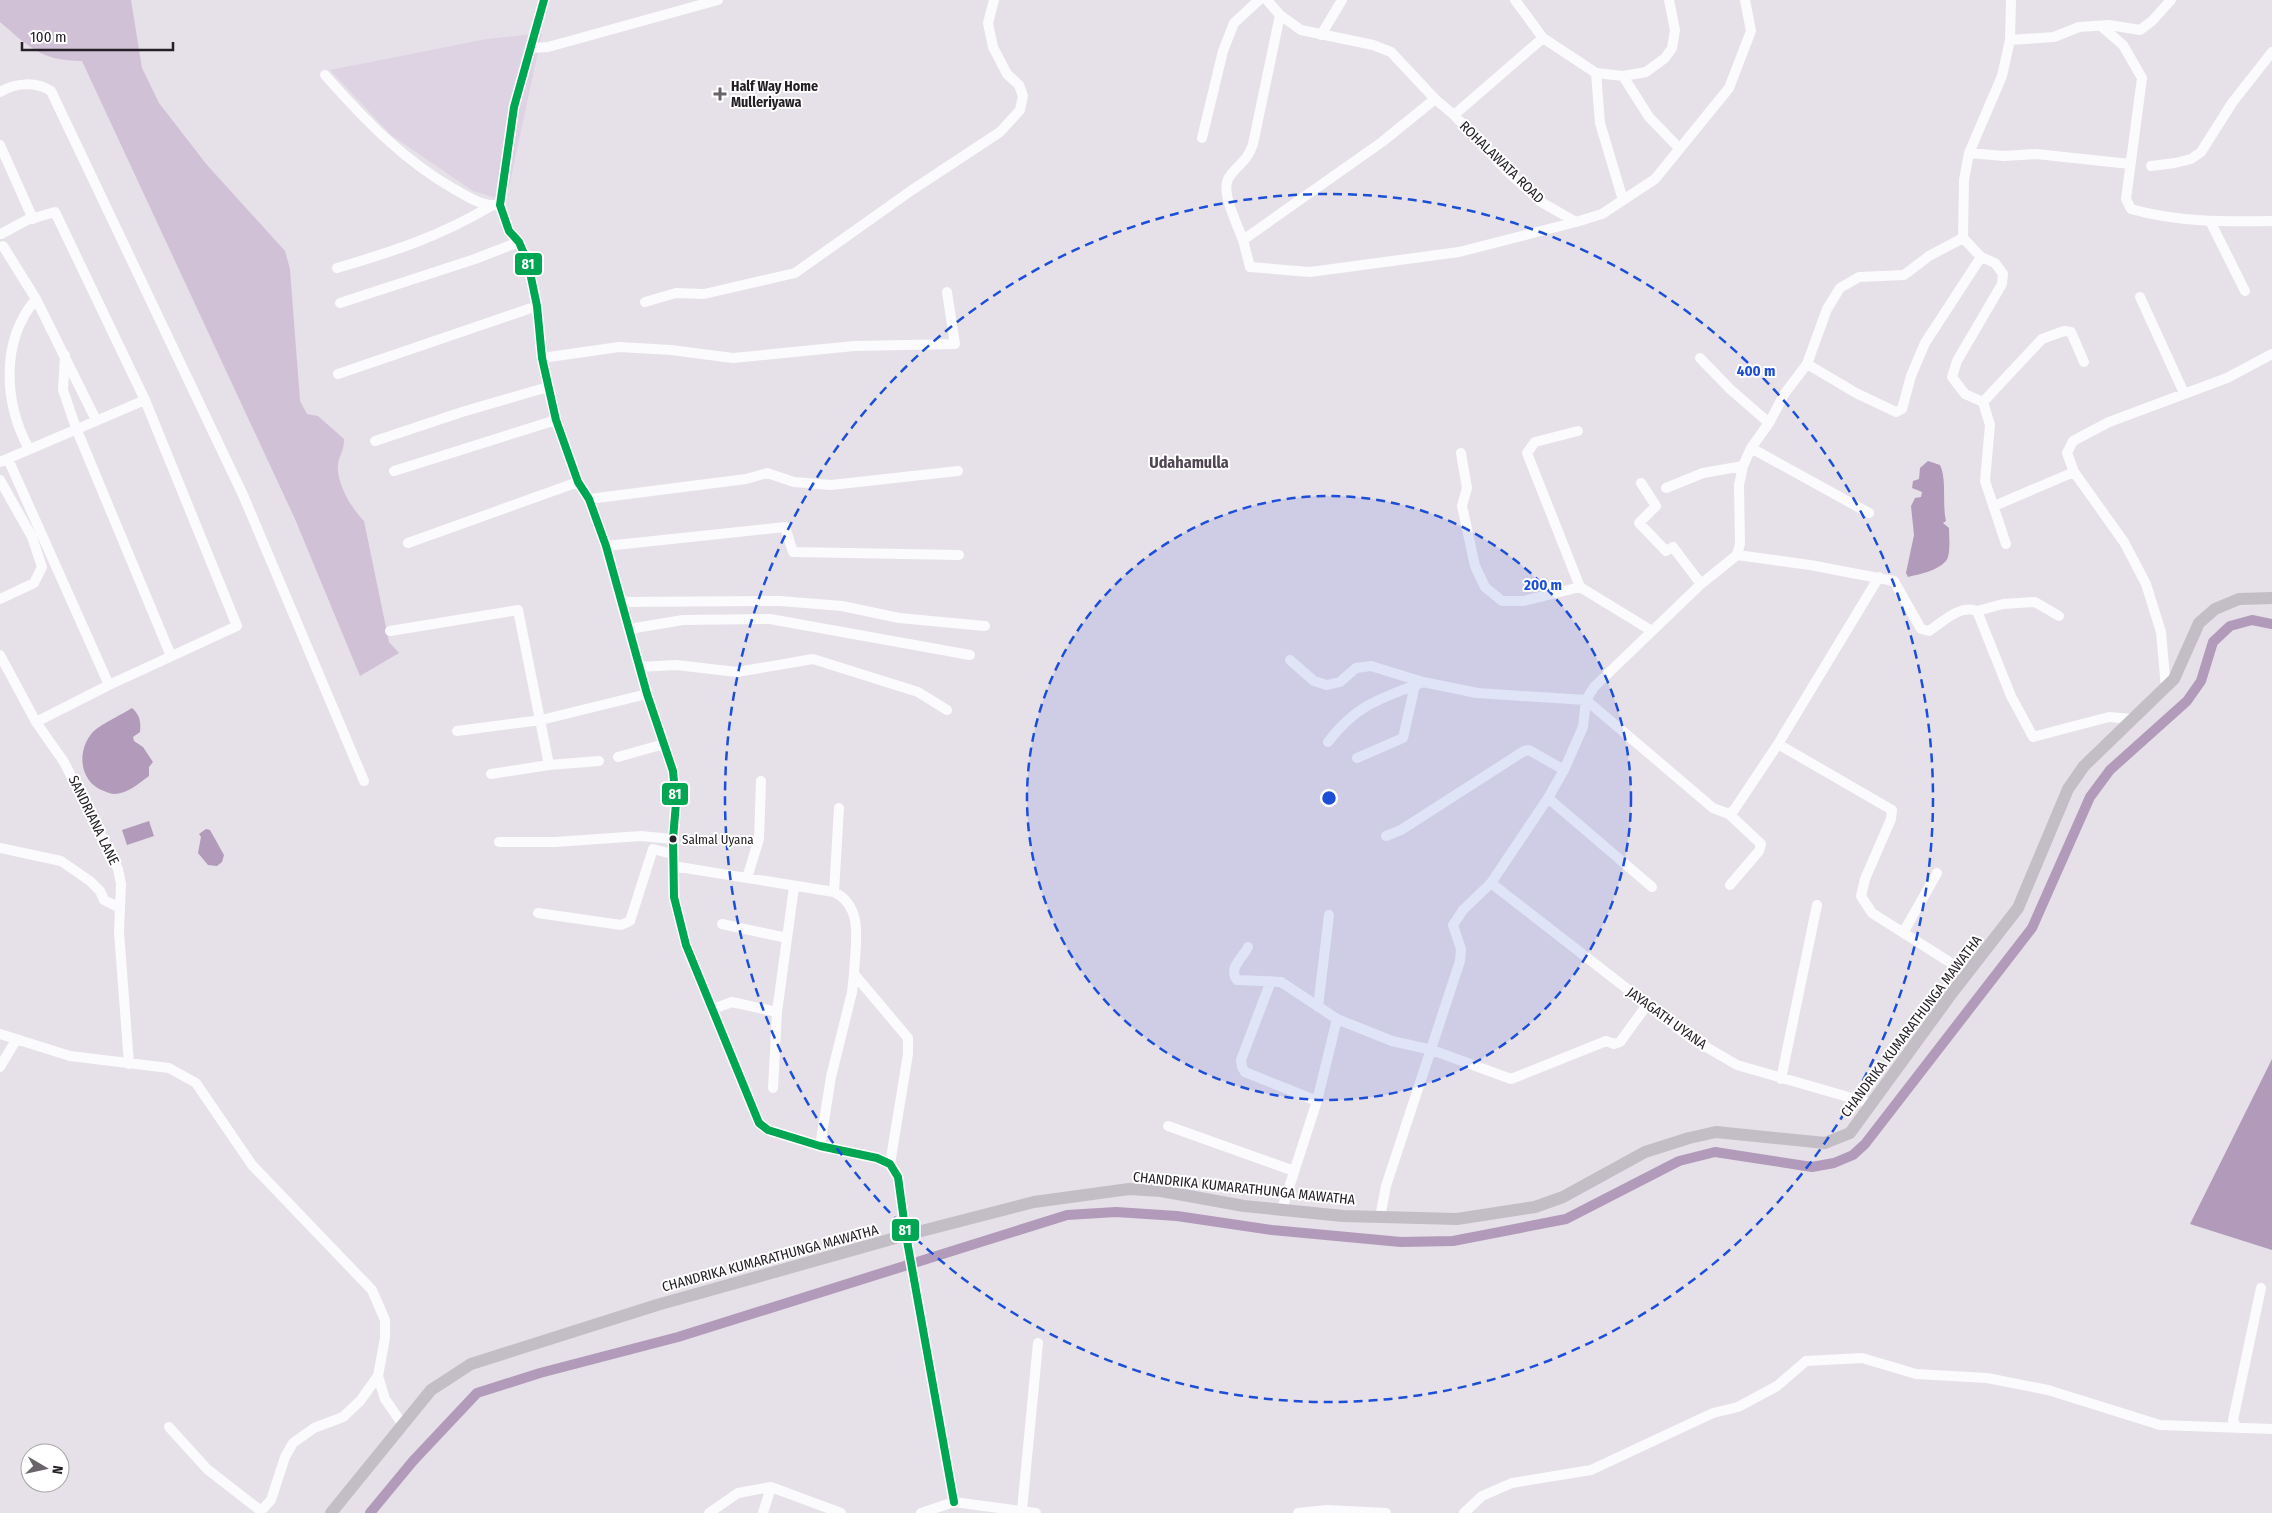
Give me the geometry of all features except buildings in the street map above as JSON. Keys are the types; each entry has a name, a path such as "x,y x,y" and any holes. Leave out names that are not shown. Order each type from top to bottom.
{"main road":[{"name":"CHANDRIKA KUMARATHUNGA MAWATHA","path":"331,1513 431,1390 471,1364 657,1304 907,1241 1034,1202 1129,1189 1161,1191 1244,1206 1342,1216 1457,1219 1535,1207 1563,1197 1645,1152 1689,1138 1716,1132 1825,1143 1850,1133 1869,1104 2018,908 2068,789 2084,766 2174,679 2199,623 2215,609 2239,599 2272,598"}],"street":[{"path":"544,0 514,107 495,206 509,231 518,242 528,263 537,306 542,358 556,420 578,482 589,499 606,546 647,694 673,771 676,803 672,854 674,897 686,945 759,1123 768,1130 820,1146 877,1158 890,1164 898,1177 898,1192 954,1502"},
{"path":"532,48 548,48 718,0"},
{"path":"645,302 676,293 704,294 795,273 912,190 1000,132 1020,110 1023,96 1019,85 1007,74 993,47 988,23 994,0"},
{"path":"1202,138 1223,51 1234,23 1258,0"},
{"path":"1266,0 1280,15 1301,30 1373,45 1391,52 1435,99 1454,115"},
{"path":"1321,35 1342,0"},
{"path":"1515,0 1544,38 1596,73 1624,76 1646,72 1665,58 1672,48 1675,30 1669,0"},
{"path":"1280,15 1249,157 1229,179 1226,188 1250,267 1310,272 1459,252 1602,214 1655,179 1729,88 1751,31 1745,0"},
{"path":"2006,544 1985,481 1990,425 1983,402 1965,394 1952,377 1957,361 2002,284 2003,274 1995,264 1981,257 1963,238 1964,180 1969,153 2002,76 2010,40 2011,0"},
{"path":"2010,40 2054,37 2079,27 2119,25 2140,30 2152,21 2171,0"},
{"path":"2102,26 2123,45 2142,78 2126,199 2131,208 2153,215 2210,220 2272,221"},
{"name":"ROHALAWATA ROAD","path":"1544,38 1454,115 1541,202 1576,222"},
{"path":"2151,166 2175,163 2191,158 2201,152 2232,103 2268,64 2272,52"},
{"path":"1596,73 1600,123 1623,200"},
{"path":"325,76 374,129 426,173 476,202 495,206"},
{"path":"1624,76 1649,117 1679,148"},
{"path":"0,92 12,85 42,86 51,91 243,495 364,781"},
{"path":"1243,240 1382,142 1435,99"},
{"path":"0,145 33,219"},
{"path":"1969,153 2004,156 2036,154 2130,164"},
{"path":"337,268 402,250 458,226 495,206"},
{"path":"36,722 109,685 237,626 145,400 55,212 0,233 2,249 36,300 96,420"},
{"path":"2210,220 2246,291"},
{"path":"1380,1217 1386,1186 1460,961 1461,949 1453,925 1463,910 1491,883 1548,798 1564,770 1583,727 1586,700 1594,687 1701,584 1736,555 1740,544 1739,485 1743,466 1751,448 1769,423 1785,393 1807,364 1827,309 1840,288 1859,276 1904,275 1929,256 1963,238"},
{"path":"340,304 475,259 518,242"},
{"path":"1807,364 1856,393 1896,412 1902,409 1911,376 1925,343 1981,257"},
{"path":"542,358 619,348 672,350 733,358 854,346 955,344 947,292"},
{"path":"2140,296 2184,393"},
{"path":"30,449 21,434 9,391 9,354 24,312 36,300"},
{"path":"338,374 537,306"},
{"path":"1983,402 2042,339 2049,336 2064,331 2071,332 2084,362"},
{"path":"2166,688 2161,632 2146,584 2124,542 2074,472 2067,453 2073,441 2109,422 2228,378 2272,354"},
{"path":"65,355 64,390 76,428 171,656"},
{"path":"1700,358 1730,389 1769,423"},
{"path":"375,441 462,412 548,387"},
{"path":"109,685 4,461 76,428 145,400"},
{"path":"394,471 556,420"},
{"path":"1578,431 1535,442 1527,453 1580,587 1652,631"},
{"path":"1751,448 1869,513"},
{"path":"1460,453 1467,488 1462,506 1475,566 1485,587 1502,601 1524,601 1580,587"},
{"path":"1666,488 1703,473 1743,466"},
{"path":"589,499 746,479 767,473 794,482 831,485 958,471"},
{"path":"1994,506 2074,472"},
{"path":"0,480 32,537 42,567 34,583 0,599"},
{"path":"408,543 578,482"},
{"path":"1641,483 1656,506 1640,523 1666,551 1673,547 1701,584"},
{"path":"606,546 785,527 794,552 959,555"},
{"path":"1736,555 1810,565 1878,577 1894,582 1899,587 1921,629 1929,631 1957,612 1969,608 1977,611 2003,604 2035,602 2059,616"},
{"path":"1728,814 1734,810 1778,744 1878,577"},
{"path":"622,602 780,600 842,606 899,618 985,626"},
{"path":"390,631 518,610 524,650 541,720 549,765"},
{"path":"1977,611 2010,696 2033,736 2109,717 2133,719"},
{"path":"628,628 683,620 770,620 970,655"},
{"name":"SANDRIANA LANE","path":"0,655 36,722 64,762 118,869 121,884 119,932 129,1064"},
{"path":"639,667 676,665 737,672 813,660 918,692 947,710"},
{"path":"1290,660 1314,681 1327,685 1340,682 1356,668 1371,666 1419,684 1477,693 1586,700 1713,808 1728,814 1761,844 1759,850 1730,885"},
{"path":"1328,742 1340,726 1359,709 1374,701 1419,684"},
{"path":"1357,758 1403,738 1419,684"},
{"path":"457,731 541,720 647,694"},
{"path":"618,757 664,744"},
{"path":"1778,744 1892,810 1891,818 1865,879 1861,896 1872,913 1967,973"},
{"path":"1386,836 1401,830 1524,751 1529,750 1564,770"},
{"path":"491,774 549,765 599,761"},
{"path":"747,878 759,839 761,781"},
{"path":"1548,798 1652,888"},
{"path":"834,892 839,808"},
{"path":"499,842 555,842 641,836 673,839"},
{"path":"0,848 62,862 90,881 100,891 104,900 120,908"},
{"path":"538,913 621,925 630,921 653,849 672,854"},
{"path":"673,866 834,892 846,898 856,917 852,992 831,1077 820,1146"},
{"path":"1903,933 1937,873"},
{"name":"JAYAGATH UYANA","path":"1491,883 1690,1037 1737,1065 1869,1104"},
{"path":"773,1088 777,1012 794,887"},
{"path":"1781,1079 1817,905"},
{"path":"1318,1007 1329,915"},
{"path":"722,924 788,938"},
{"path":"1248,947 1233,968 1233,974 1237,980 1281,982 1337,1019 1392,1041 1432,1050 1511,1079 1606,1041 1614,1044 1620,1042 1647,1004"},
{"path":"854,974 908,1038 908,1054 890,1164"},
{"path":"1271,982 1241,1060 1242,1067 1245,1072 1317,1101"},
{"path":"713,1009 732,1002 777,1012"},
{"path":"1282,1209 1317,1101 1337,1019"},
{"path":"0,1034 70,1056 169,1068 196,1083 252,1165 372,1290 385,1320 386,1338 378,1376 360,1401 343,1417 314,1428 294,1443 285,1457 271,1500 261,1510 207,1469 169,1427"},
{"path":"0,1067 16,1040"},
{"path":"1168,1126 1294,1172"},
{"path":"2236,1427 2233,1420 2261,1288"},
{"path":"1022,1510 1038,1343"},
{"path":"1464,1513 1482,1496 1512,1483 1592,1470 1713,1413 1738,1407 1777,1386 1806,1361 1862,1358 1916,1374 1986,1378 2048,1390 2160,1424 2272,1429"},
{"path":"378,1376 385,1399 403,1425"},
{"path":"763,1513 771,1488"},
{"path":"709,1513 738,1493 771,1488 829,1511 841,1513"},
{"path":"921,1513 954,1502 1036,1513"},
{"path":"1298,1513 1327,1510 1386,1513"}],"shaded area":[{"path":"0,0 131,0 142,68 159,103 207,165 285,251 290,269 300,401 307,414 318,416 344,439 338,465 340,480 350,503 364,521 389,642 399,653 360,676 295,519 82,61 46,55 19,39 0,22"},
{"path":"542,33 506,201 473,191 391,135 330,70 487,39"},
{"path":"1928,461 1940,465 1942,471 1946,521 1943,523 1949,528 1949,554 1946,561 1938,567 1928,572 1908,577 1906,573 1914,535 1911,506 1915,498 1921,497 1922,492 1912,488 1913,481 1919,479 1920,468"},
{"path":"132,708 138,716 140,725 140,732 133,737 134,741 143,747 153,762 149,767 149,776 129,790 112,794 96,787 85,774 82,758 84,749 95,730"},
{"path":"149,821 154,836 127,845 122,830"},
{"path":"206,829 210,830 224,855 222,862 217,866 208,865 198,853 201,837 199,834"},
{"path":"2272,1059 2272,1250 2190,1224"}],"waterway":[{"path":"370,1513 413,1461 477,1393 540,1373 678,1337 1067,1215 1116,1212 1177,1216 1272,1230 1401,1242 1453,1241 1566,1219 1679,1161 1715,1152 1812,1167 1834,1163 1853,1155 1865,1144 2032,928 2090,797 2110,770 2187,701 2201,681 2213,642 2230,626 2252,620 2272,624"}],"transit line":[{"name":"81","path":"544,0 514,107 500,205 509,231 519,242 528,263 537,306 542,358 556,420 578,482 589,499 606,546 647,694 673,771 676,803 673,839 674,897 686,945 759,1123 768,1130 820,1146 877,1158 890,1164 898,1177 906,1235 954,1502"}],"place":[{"name":"Half Way Home Mulleriyawa","path":"720,94"},
{"name":"Salmal Uyana","path":"673,839"}],"district":[{"name":"Udahamulla","path":"1189,462"}]}
